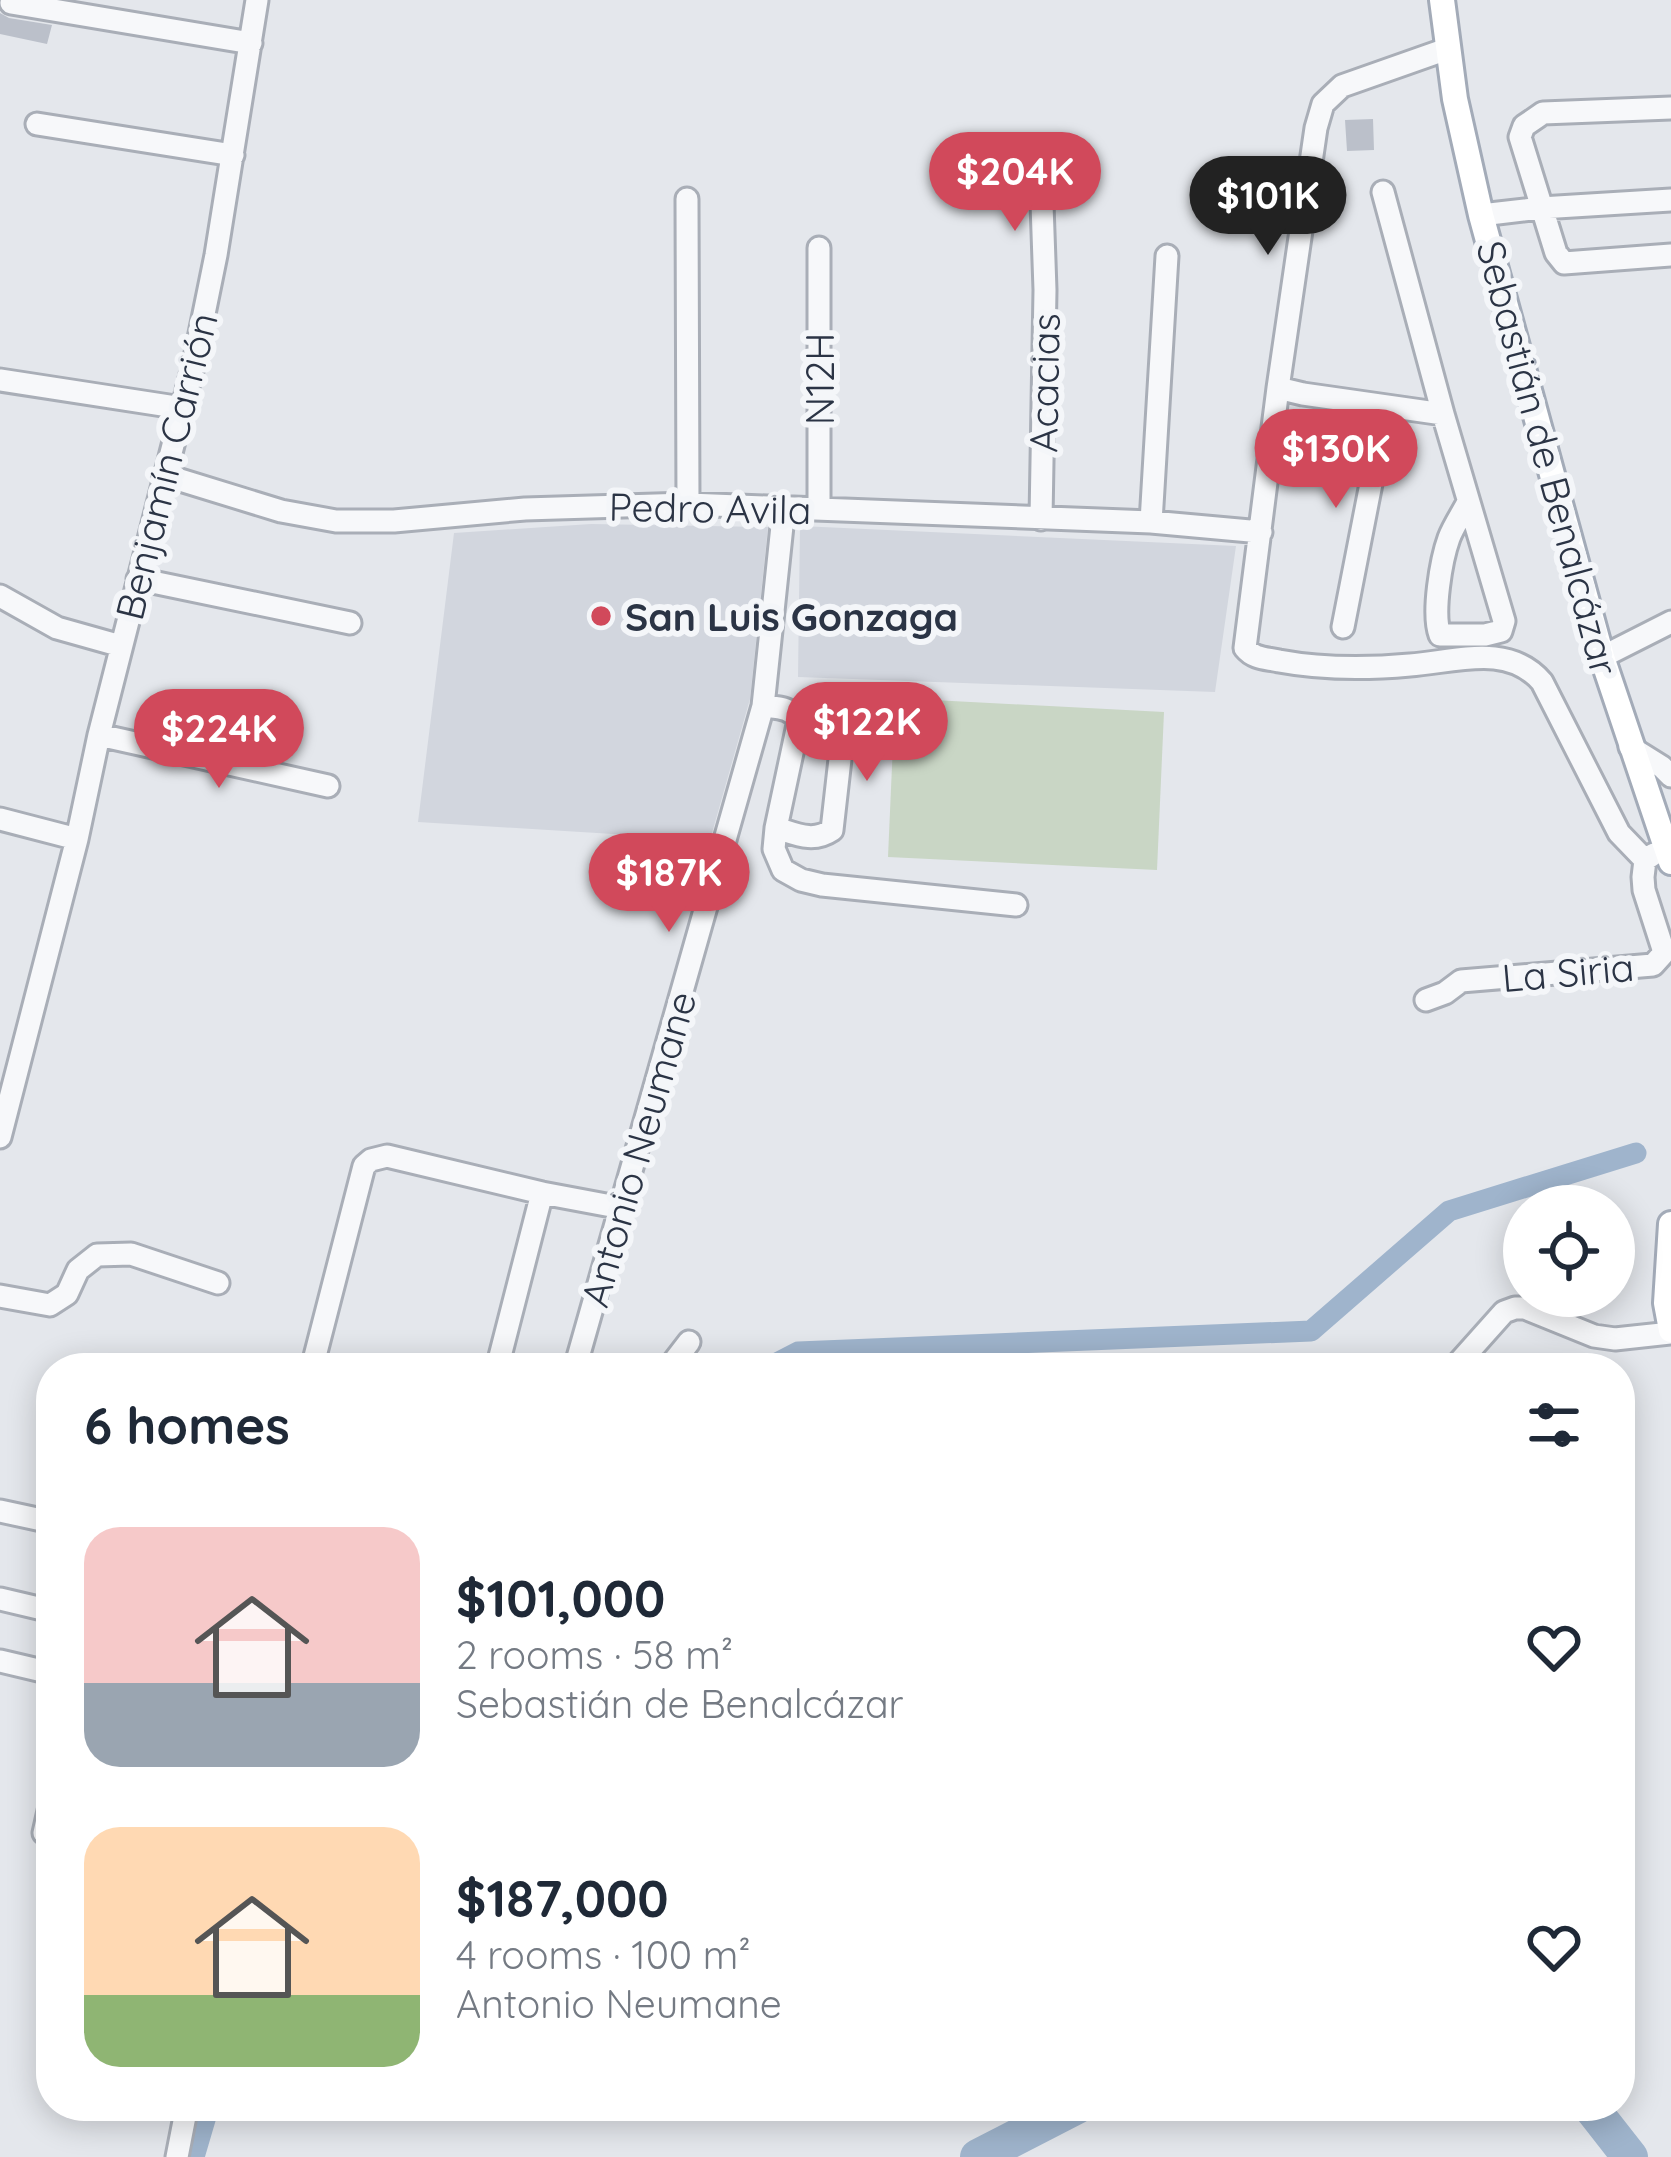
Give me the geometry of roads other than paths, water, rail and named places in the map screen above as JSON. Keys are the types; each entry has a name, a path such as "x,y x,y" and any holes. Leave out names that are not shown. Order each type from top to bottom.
{"main road":[{"name":"Sebastián de Benalcázar","path":"1442,0 1455,99 1481,215 1660,857"},
{"path":"1671,1224 1666,1303 1671,1331"}],"street":[{"name":"Benjamín Carrión","path":"0,1137 9,1065 77,839 98,735 207,298 257,0"},
{"path":"11,3 250,43"},
{"path":"1447,49 1342,86 1323,104 1278,388 1245,648 1252,655 1339,668 1472,657 1519,663 1542,682 1619,833 1660,857"},
{"path":"1671,108 1543,113 1530,119 1520,137 1556,253 1564,263 1671,255"},
{"path":"37,124 232,155"},
{"name":"Acacias","path":"1042,175 1042,520"},
{"path":"1383,192 1503,626 1485,635 1440,635 1438,602 1445,550 1468,502"},
{"path":"687,199 688,504"},
{"path":"1481,215 1671,200"},
{"name":"N12H","path":"819,248 819,509"},
{"path":"1150,522 1167,256"},
{"path":"0,380 182,408"},
{"path":"1278,388 1443,414"},
{"path":"1343,627 1386,407"},
{"name":"Pedro Avila","path":"164,475 281,511 336,521 525,508 688,504 1150,522 1262,532"},
{"name":"Antonio Neumane","path":"579,1353 764,706 784,507"},
{"path":"138,579 350,623"},
{"path":"0,596 57,628 121,646"},
{"path":"1602,657 1671,622"},
{"path":"764,706 843,719 832,830 811,838 776,828"},
{"path":"794,713 799,720 774,850 783,870 822,885 1016,904"},
{"path":"98,735 328,786"},
{"path":"1630,747 1671,776"},
{"path":"0,819 77,839"},
{"name":"La Siria","path":"1426,1000 1461,981 1652,964 1664,949 1642,877 1660,857"},
{"path":"316,1353 364,1166 371,1160 387,1156 622,1208"},
{"path":"501,1353 542,1193"},
{"path":"0,1296 50,1305 67,1294 78,1270 97,1255 130,1254 218,1283"},
{"path":"1467,1353 1504,1312 1515,1308 1594,1336 1615,1339 1671,1331"},
{"path":"681,1353 689,1342"},
{"path":"0,1511 36,1519"},
{"path":"0,1599 36,1607"},
{"path":"0,1661 36,1669"},
{"path":"177,2157 184,2121"}],"waterway":[{"path":"796,1353 1311,1331 1449,1211 1636,1153"},
{"path":"194,2157 205,2121"},
{"path":"978,2157 1048,2121"},
{"path":"1602,2121 1630,2157"}],"place":[{"name":"San Luis Gonzaga","path":"601,616"}]}
